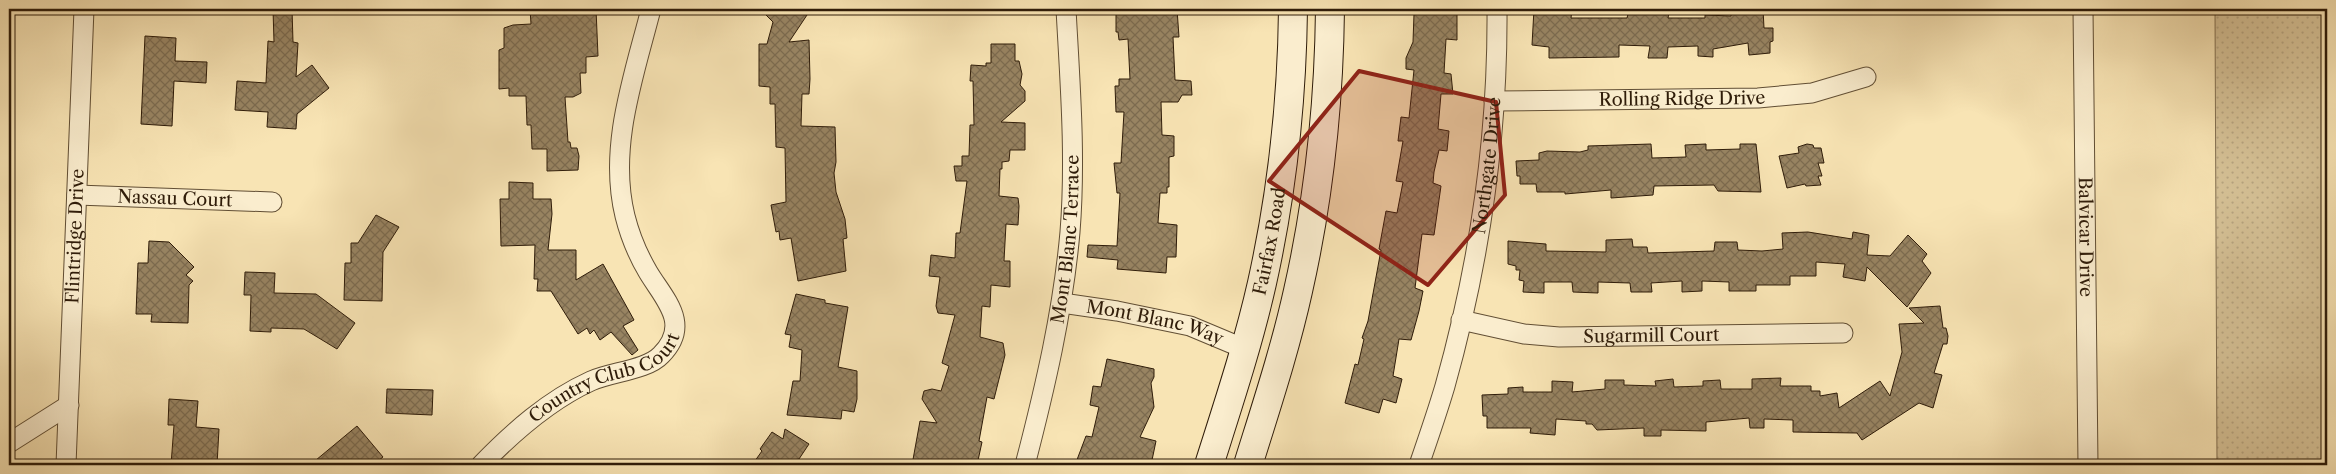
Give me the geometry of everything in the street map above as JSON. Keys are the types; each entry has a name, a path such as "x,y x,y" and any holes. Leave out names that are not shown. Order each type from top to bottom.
{"main road":[{"name":"Fairfax Road","path":"1209,465 1245,349 1262,284 1276,209 1287,128 1292,61 1293,9"},
{"name":"Fairfax Road","path":"1248,465 1281,358 1312,223 1324,131 1329,62 1330,9"},
{"path":"1223,465 1224,456 1253,362 1252,355 1245,349"}],"street":[{"name":"Flintridge Drive","path":"66,465 84,9"},
{"name":"Country Club Court","path":"481,465 500,446 562,396 592,380 649,364 668,347 674,335 675,320 672,308 648,273 634,244 625,216 620,184 619,151 623,122 650,9"},
{"name":"Mont Blanc Terrace","path":"1025,465 1049,371 1062,303 1070,231 1073,159 1066,9"},
{"name":"Northgate Drive","path":"1419,465 1445,387 1476,245 1494,101 1497,9"},
{"name":"Balvicar Drive","path":"2083,9 2088,465"},
{"name":"Rolling Ridge Drive","path":"1494,101 1758,98 1812,93 1866,77"},
{"name":"Nassau Court","path":"76,195 272,202"},
{"name":"Mont Blanc Way","path":"1062,303 1117,311 1190,326 1245,349"},
{"name":"Sugarmill Court","path":"1461,320 1524,334 1559,338 1843,333"},
{"path":"9,442 69,405"}],"highlighted area":[{"path":"1359,71 1496,102 1505,195 1428,285 1269,181"}],"shaded area":[{"path":"2215,9 2327,9 2327,465 2217,465"}],"building":[{"path":"273,9 292,9 293,42 298,43 296,77 312,65 329,88 297,114 296,129 267,127 268,112 235,110 237,81 266,83 268,41 274,42"},
{"path":"530,9 596,9 598,56 586,57 586,73 580,73 581,93 573,97 565,97 568,142 570,142 571,148 577,148 579,156 578,170 547,171 547,149 532,149 531,125 527,125 526,96 509,96 509,88 499,89 499,50 504,48 504,28 513,25 531,24"},
{"path":"760,9 811,9 789,42 809,40 809,94 802,94 801,126 835,127 836,162 834,173 836,192 845,219 847,238 843,239 846,271 798,281 791,238 780,240 779,231 776,232 771,205 786,202 785,148 776,147 775,104 770,104 770,87 759,86 759,44 767,44 773,22"},
{"path":"1132,9 1177,9 1179,37 1173,37 1175,80 1191,81 1192,95 1182,95 1178,102 1161,102 1162,135 1174,136 1174,156 1169,157 1169,187 1167,187 1167,193 1160,193 1158,223 1177,225 1176,257 1167,257 1166,273 1117,269 1118,260 1087,257 1088,245 1117,246 1120,193 1117,193 1114,163 1121,163 1124,112 1116,112 1115,86 1119,86 1119,79 1130,79 1128,39 1119,40 1118,32 1116,32 1116,11 1132,12"},
{"path":"1420,9 1448,9 1448,12 1457,12 1457,40 1446,39 1444,73 1451,74 1453,94 1441,94 1438,129 1449,131 1447,151 1439,150 1434,172 1433,183 1441,186 1434,235 1422,234 1415,288 1423,291 1419,311 1411,340 1399,339 1393,376 1402,379 1396,403 1383,399 1379,413 1345,403 1355,364 1358,365 1364,339 1362,338 1368,321 1386,211 1397,213 1403,182 1396,181 1403,141 1398,141 1401,117 1409,118 1414,70 1406,69 1406,58 1413,42 1414,14 1419,13"},
{"path":"1534,9 1572,9 1571,18 1627,18 1628,14 1633,14 1633,10 1653,9 1653,13 1669,12 1668,18 1705,18 1705,15 1731,16 1731,13 1763,9 1764,28 1773,28 1773,41 1770,42 1770,53 1749,55 1748,43 1713,49 1713,57 1698,56 1698,46 1668,47 1667,58 1648,58 1650,46 1619,45 1619,57 1549,58 1549,47 1532,45"},
{"path":"145,36 176,38 175,61 207,62 206,83 174,81 172,126 141,124"},
{"path":"991,44 1015,44 1015,61 1019,61 1022,74 1020,85 1025,91 1025,101 1001,122 1025,123 1025,150 1010,150 1009,161 1002,162 1002,169 1000,169 999,196 1018,198 1019,206 1018,225 1006,224 1004,261 1010,261 1010,287 991,285 990,307 982,306 980,337 1003,343 1005,355 994,399 987,397 979,441 982,442 977,465 912,465 920,421 937,423 922,399 924,391 932,389 941,391 949,366 942,363 955,315 938,313 936,306 940,277 929,276 931,255 955,258 956,233 960,233 967,181 956,181 954,166 962,166 962,156 969,156 970,125 974,125 973,81 970,81 971,65 986,66 986,63 991,63"},
{"path":"1651,144 1652,158 1686,157 1685,145 1706,144 1706,150 1740,149 1740,144 1756,144 1761,192 1718,191 1714,185 1654,186 1653,195 1611,198 1611,190 1565,194 1565,192 1537,192 1536,184 1520,184 1520,176 1517,176 1516,161 1539,160 1539,153 1547,151 1580,152 1588,150 1588,146"},
{"path":"1807,144 1813,145 1814,148 1821,148 1824,163 1818,163 1822,176 1818,176 1821,185 1806,186 1805,184 1787,188 1779,156 1799,153 1798,147"},
{"path":"509,182 533,183 533,199 551,199 552,214 548,250 576,250 576,280 603,264 634,320 623,326 638,350 632,355 611,332 600,340 594,330 590,334 587,328 578,334 551,291 537,291 538,279 534,279 535,245 501,246 500,199 509,199"},
{"path":"376,215 399,227 383,252 382,301 344,300 345,263 351,263 351,243 358,243"},
{"path":"1808,232 1852,239 1853,232 1869,235 1867,255 1890,256 1908,235 1927,254 1922,261 1931,273 1907,307 1867,267 1865,281 1843,277 1845,264 1816,262 1816,276 1790,276 1790,285 1756,285 1756,291 1729,291 1729,282 1702,281 1702,291 1682,292 1682,281 1651,283 1652,292 1631,292 1630,283 1598,282 1598,293 1573,292 1572,282 1544,282 1544,293 1523,292 1524,281 1519,280 1520,270 1516,270 1516,266 1508,264 1508,241 1546,244 1546,251 1606,252 1606,240 1632,239 1633,247 1647,247 1648,253 1714,251 1715,242 1737,242 1738,250 1762,251 1783,249 1782,233"},
{"path":"149,241 169,242 194,267 186,275 193,281 189,285 188,323 151,322 152,314 136,314 138,263 148,263"},
{"path":"245,272 275,273 274,293 316,294 355,323 337,349 304,329 271,328 271,332 250,331 251,295 244,295"},
{"path":"796,294 825,300 825,303 848,307 838,367 857,371 857,399 854,412 842,410 841,419 787,415 793,381 800,381 802,350 789,347 791,335 785,334"},
{"path":"1940,306 1943,328 1946,328 1948,336 1947,344 1943,344 1934,373 1942,375 1933,408 1919,403 1862,440 1857,433 1793,432 1793,420 1764,419 1764,428 1750,428 1749,418 1706,422 1706,431 1661,430 1661,436 1644,436 1644,428 1597,430 1592,424 1586,424 1586,421 1556,419 1555,435 1530,433 1531,428 1487,428 1487,416 1483,416 1482,395 1508,394 1508,388 1523,387 1523,392 1552,392 1552,381 1573,382 1572,392 1605,389 1605,380 1624,380 1624,385 1656,386 1655,381 1673,379 1674,387 1703,386 1703,381 1720,380 1721,389 1752,389 1752,379 1781,378 1780,386 1811,386 1811,391 1820,391 1820,396 1837,393 1839,408 1880,381 1890,396 1902,352 1899,324 1924,323 1909,308"},
{"path":"1107,359 1154,369 1154,377 1151,383 1154,407 1140,437 1156,441 1151,465 1075,465 1086,436 1092,437 1099,407 1090,405 1093,386 1101,387"},
{"path":"387,389 433,390 432,415 386,413"},
{"path":"169,399 198,401 196,427 219,429 217,465 171,465 174,425 168,425"},
{"path":"357,426 383,457 373,465 310,465"},
{"path":"785,429 809,444 799,459 793,460 792,465 752,465 772,432 783,439"}]}
